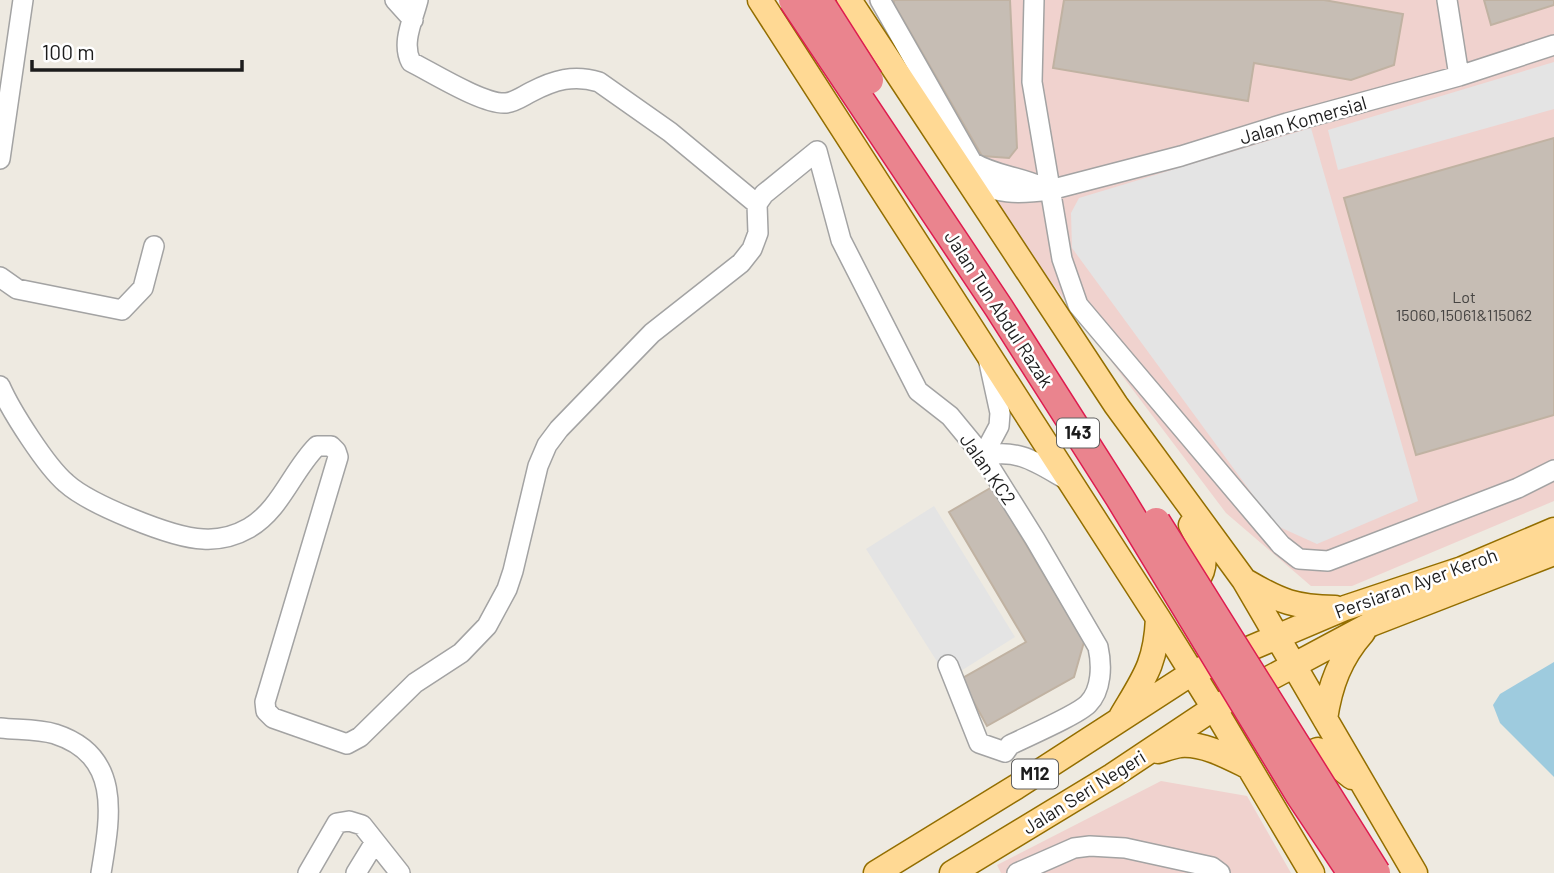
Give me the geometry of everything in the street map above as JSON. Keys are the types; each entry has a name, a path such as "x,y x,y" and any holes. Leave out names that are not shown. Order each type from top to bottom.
{"highway":[{"name":"Jalan Tun Abdul Razak","path":"793,0 999,308 1120,498 1300,795 1352,873"},
{"name":"Jalan Tun Abdul Razak","path":"818,0 1094,423 1376,873"}],"main road":[{"path":"760,0 988,358 1158,618 1312,873"},
{"path":"849,0 1115,405 1244,580 1415,873"},
{"path":"820,91 822,54 831,38 848,33 872,34"},
{"path":"1102,533 1151,591 1168,597 1189,591 1202,574 1205,553 1168,477"},
{"name":"Persiaran Ayer Keroh","path":"1278,635 1345,608 1462,569 1554,530"},
{"name":"Persiaran Ayer Keroh","path":"1294,666 1371,624 1554,553"},
{"path":"1244,580 1286,603 1308,607 1345,608"},
{"path":"1119,720 1151,666 1157,645 1158,618"},
{"path":"1325,719 1329,692 1338,667 1352,644 1371,624"},
{"name":"M12","path":"876,873 1192,673 1278,635"},
{"name":"M12","path":"1214,708 1294,666"},
{"name":"Jalan Seri Negeri","path":"953,873 980,866 1214,708"},
{"path":"1146,755 1181,745 1201,747 1247,766"},
{"path":"1294,844 1279,785 1293,760 1318,750 1338,763 1365,788"}],"street":[{"path":"0,159 23,0"},
{"path":"395,0 413,20"},
{"path":"0,386 14,412 66,484 102,505 187,537 221,538 249,528 276,503 317,446 331,446 336,451 338,457 265,702 266,711 273,718 347,744 360,737 415,683 468,647 487,626 507,589 532,489 547,446 573,413 652,333 741,262 752,248 758,233 757,204 670,132 608,86 587,78 574,77 547,83 505,103 485,99 411,62 406,53 418,0"},
{"path":"880,0 972,162 989,173 1028,181 1050,190"},
{"path":"1034,0 1032,82 1062,259 1079,305 1281,545 1299,559 1328,561 1518,488 1554,470"},
{"path":"1447,0 1459,76"},
{"name":"Jalan Komersial","path":"966,178 980,187 995,191 1013,193 1050,190 1181,156 1287,123 1459,76 1554,45"},
{"name":"Jalan KC2","path":"757,204 764,194 817,150 841,240 918,391 950,416 983,456 1098,647 1101,661 1096,693 1087,705 1010,745 1004,752 979,743 948,665"},
{"path":"0,277 17,289 122,310 143,288 154,246"},
{"path":"983,456 999,426 1000,413 988,358"},
{"path":"983,456 1002,452 1020,454 1069,481"},
{"path":"0,728 54,734 70,741 95,760 105,778 109,802 101,873"},
{"path":"308,873 337,823 349,821 362,825 400,873"},
{"path":"356,873 375,842"},
{"path":"1017,873 1074,848 1108,846 1212,866 1220,873"}],"shaded area":[{"path":"867,0 1554,0 1554,501 1352,586 1311,586 1226,513 1018,238"},
{"path":"1554,62 1554,109 1338,170 1328,130"},
{"path":"1311,128 1418,501 1317,544 1275,525 1072,248 1071,213 1079,198"},
{"path":"934,506 1015,637 948,679 866,549"},
{"path":"1161,781 1247,796 1291,873 1001,873 997,865"}],"water":[{"path":"1554,662 1554,777 1500,723 1493,705 1500,694"}],"building":[{"path":"894,0 1010,0 1017,148 1009,158 982,156"},
{"path":"1064,0 1324,0 1403,14 1394,65 1351,80 1254,63 1248,101 1053,68"},
{"path":"1484,0 1554,0 1554,5 1491,25"},
{"path":"1554,138 1554,415 1416,455 1344,198"},
{"path":"992,487 1084,642 1074,677 987,726 961,679 1026,642 949,512"}]}
